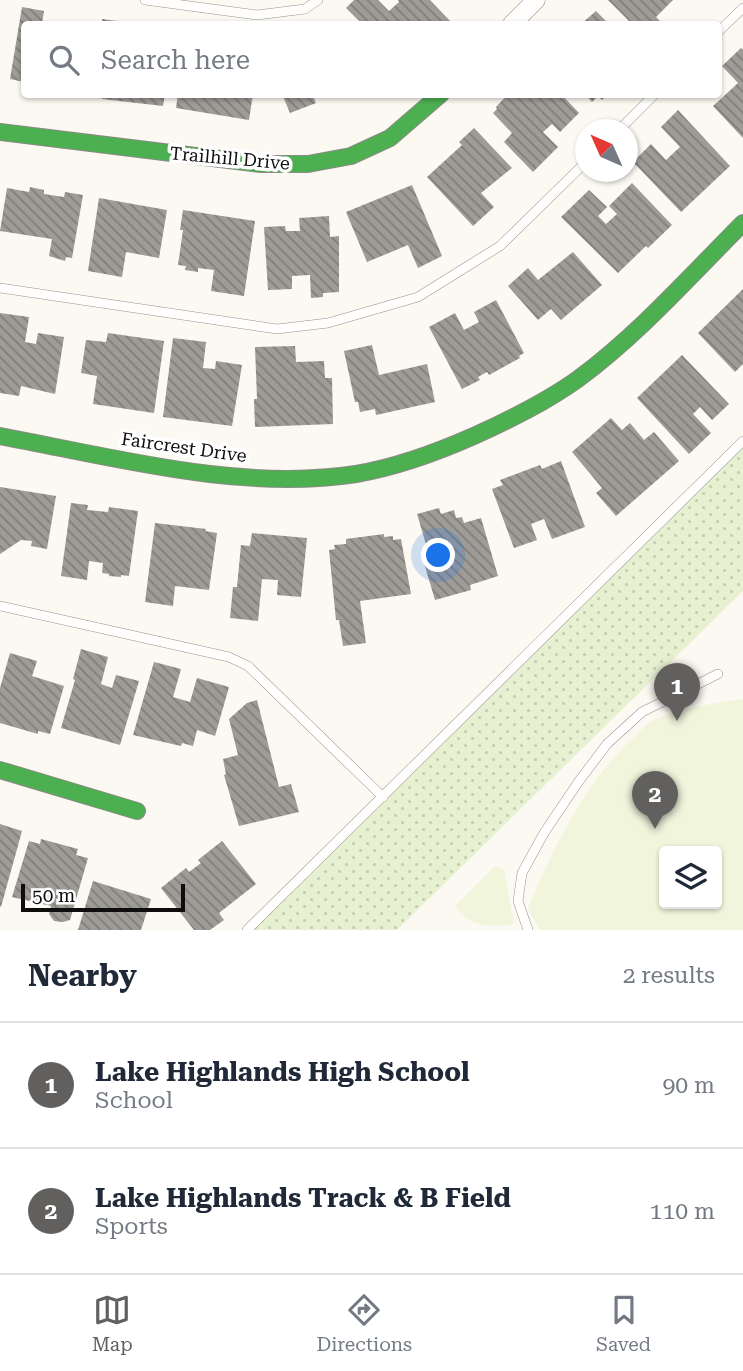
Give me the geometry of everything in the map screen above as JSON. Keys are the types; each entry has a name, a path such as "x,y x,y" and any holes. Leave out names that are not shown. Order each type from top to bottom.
{"street":[{"path":"515,21 536,0"},
{"name":"Trailhill Drive","path":"0,132 261,164 308,164 351,156 390,138 436,98"},
{"name":"Faircrest Drive","path":"0,436 220,475 282,478 338,475 391,465 453,445 523,413 588,372 634,331 743,223"},
{"path":"0,770 137,811"}],"lane":[{"path":"145,0 257,15 305,9 318,0"},
{"path":"722,29 743,8"},
{"path":"630,119 651,98"},
{"path":"0,288 277,329 328,323 418,297 500,246 575,173"},
{"path":"247,930 743,441"},
{"path":"0,606 229,657 248,666 383,797"},
{"path":"528,930 518,901 522,873 544,833 579,781 607,744 642,712 718,674"}],"green space":[{"path":"743,439 743,591 397,930 249,930"},
{"path":"743,699 743,930 540,930 528,909 560,839 586,795 616,755 644,727 654,720 687,709"},
{"path":"495,866 504,869 514,924 497,926 473,922 455,906"}],"building":[{"path":"354,0 378,0 389,11 398,0 430,0 450,21 359,21 346,8"},
{"path":"608,0 673,0 656,17 660,21 629,21"},
{"path":"22,7 44,11 42,21 21,21 21,81 10,79"},
{"path":"596,11 606,21 584,21"},
{"path":"741,48 743,50 743,138 713,106 738,83 722,66"},
{"path":"102,98 164,98 163,106"},
{"path":"177,98 252,98 249,120 176,108"},
{"path":"284,98 314,98 316,103 290,113"},
{"path":"504,98 565,98 579,113 560,132 552,124 543,132 558,147 533,172 504,142 512,133 493,113"},
{"path":"678,110 730,166 681,212 638,167 638,157 651,144 666,160 680,147 661,127"},
{"path":"474,128 512,168 481,193 494,207 473,226 427,177 462,145 459,142"},
{"path":"632,183 672,225 618,273 561,217 589,190 607,207 598,216 606,224 617,214 609,206"},
{"path":"412,185 442,256 418,268 408,245 367,262 346,212"},
{"path":"30,187 44,190 44,194 64,197 65,192 83,195 72,258 66,257 65,261 49,256 52,239 0,231 7,188 29,192"},
{"path":"99,198 167,210 159,258 126,252 122,277 88,271"},
{"path":"183,210 255,221 244,296 211,291 214,270 198,268 198,272 185,270 186,266 178,265"},
{"path":"329,216 330,237 339,236 339,292 323,293 323,297 311,298 310,275 292,276 292,289 268,290 264,227 285,226 286,231 300,231 299,218"},
{"path":"573,252 602,285 561,320 551,309 538,320 508,286 528,268 538,280"},
{"path":"743,289 743,364 735,372 698,333"},
{"path":"496,300 524,353 520,358 489,375 487,372 478,377 480,380 462,389 429,327 455,313 464,330 479,322 474,312"},
{"path":"0,313 29,317 25,342 36,344 38,333 64,337 55,394 21,386 19,396 0,393"},
{"path":"108,333 164,341 154,413 93,404 97,376 81,373 86,340 106,342"},
{"path":"173,338 206,342 203,368 215,369 216,361 242,365 232,426 163,417"},
{"path":"372,345 379,375 427,364 435,402 376,415 375,409 360,412 358,402 355,402 344,351"},
{"path":"295,346 296,362 324,361 325,378 332,378 333,424 255,427 255,347"},
{"path":"682,355 729,404 712,420 700,407 693,414 711,433 689,454 637,398"},
{"path":"611,418 622,430 630,423 644,440 654,432 679,461 616,516 596,493 602,488 572,452"},
{"path":"561,461 585,527 552,539 544,519 531,524 537,540 514,548 492,489 503,485 500,480 540,465 542,469"},
{"path":"0,487 56,496 47,549 31,546 32,541 21,540 0,554"},
{"path":"71,503 88,505 87,510 108,512 109,507 138,511 129,576 109,576 102,573 103,563 89,561 87,580 61,576"},
{"path":"439,508 441,514 454,510 456,518 462,517 464,523 481,518 498,576 470,585 471,590 435,600 424,563 431,561 417,514"},
{"path":"155,523 206,529 205,531 217,533 209,590 175,586 173,606 145,602"},
{"path":"252,533 307,538 301,597 277,595 278,580 262,579 258,621 230,618 233,587 237,587 241,545 250,546"},
{"path":"384,534 384,537 393,536 393,540 401,539 411,594 360,601 366,643 343,646 339,620 336,620 329,550 335,549 334,545 346,544 346,539"},
{"path":"81,649 108,657 101,684 112,688 116,675 139,681 120,745 61,728"},
{"path":"10,653 37,661 32,676 64,686 50,734 38,731 38,734 0,723 0,688"},
{"path":"154,662 181,669 173,697 190,702 197,678 229,687 215,736 197,730 193,746 182,743 181,746 133,735"},
{"path":"257,700 279,787 291,784 299,812 239,826 224,775 223,759 238,755 229,719 247,703"},
{"path":"0,824 22,831 1,907 0,906"},
{"path":"41,839 78,849 76,855 88,858 70,920 54,921 49,914 51,906 12,897 29,841 40,844"},
{"path":"222,841 256,884 219,913 224,920 210,930 194,930 161,888 186,868 189,872 201,863 198,860"},
{"path":"93,881 151,899 141,930 78,930"}],"traffic: fast":[{"path":"0,132 261,164 308,164 351,156 390,138 436,98"},
{"path":"0,436 177,470 268,479 356,474 402,463 502,423 541,403 578,379 643,324 743,223"},
{"path":"0,770 137,811"}],"place":[{"name":"Lake Highlands High School","path":"677,721"},
{"name":"Lake Highlands Track & B Field","path":"655,829"}]}
